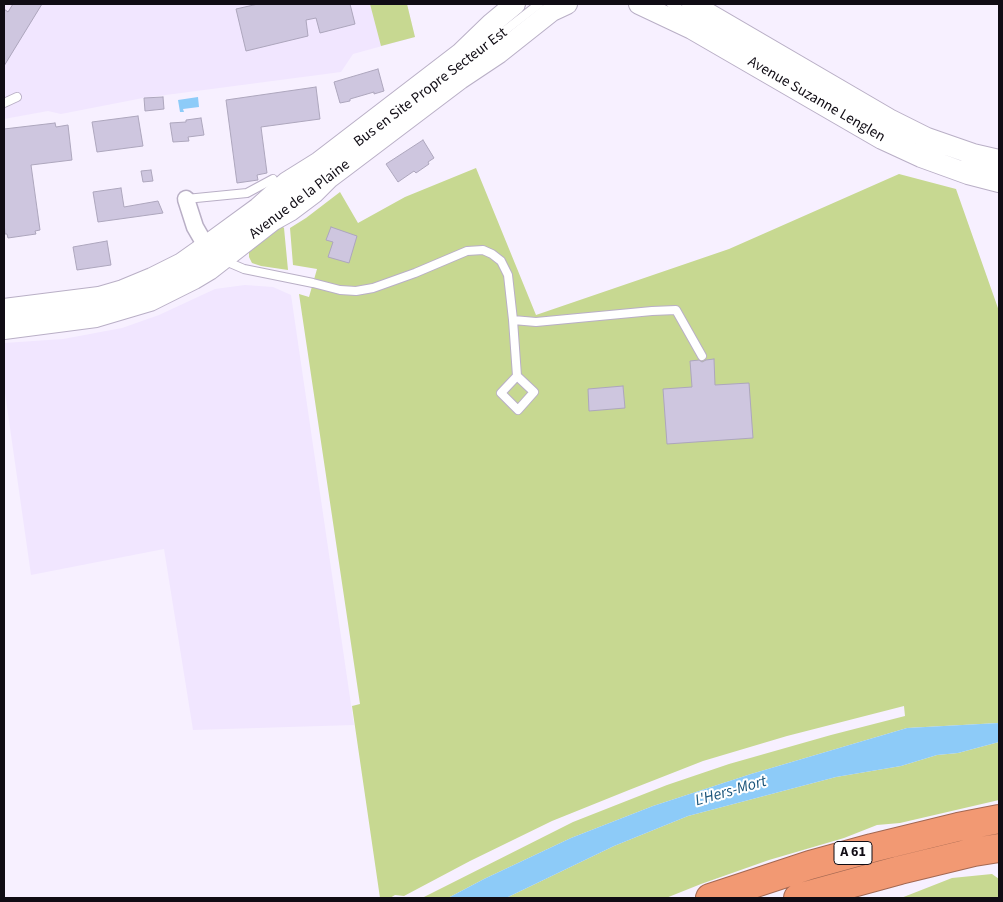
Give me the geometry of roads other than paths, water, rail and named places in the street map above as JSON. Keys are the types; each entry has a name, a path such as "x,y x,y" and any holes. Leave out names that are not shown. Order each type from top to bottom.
{"highway":[{"name":"A 61","path":"710,898 828,860 958,827 999,819"},
{"name":"A 61","path":"798,898 900,870 974,852 999,848"}],"street":[{"name":"Avenue de la Plaine","path":"4,308 99,297 123,290 182,263 258,208 287,182 319,162 461,53 484,30 515,4"},
{"name":"Avenue de la Plaine","path":"4,328 96,317 150,301 183,285 209,270 272,221 290,211 334,174 499,53 552,11 567,4"},
{"name":"Avenue Suzanne Lenglen","path":"639,4 692,29 882,139 968,174 999,182"},
{"name":"Avenue Suzanne Lenglen","path":"692,4 889,119 927,138 974,154 999,160"},
{"path":"186,199 206,246"}],"lane":[{"name":"Bus en Site Propre Secteur Est","path":"452,72 539,4"},
{"path":"671,4 879,125 917,144"},
{"path":"4,103 17,97"},
{"path":"962,160 999,171"},
{"path":"256,221 334,162"},
{"path":"186,199 247,193 273,179"},
{"path":"171,280 187,272 233,239"},
{"path":"225,257 230,263 244,268 340,290 356,291 373,288 415,273 467,251 483,250 501,261 508,275 517,376 534,392 518,410 501,393 517,376"},
{"path":"124,300 163,284"},
{"path":"513,320 536,322 676,310 702,356"}],"water":[{"path":"198,97 199,107 183,109 184,112 180,112 178,100"},
{"name":"L'Hers-Mort","path":"999,723 999,742 958,753 937,755 901,766 836,777 688,816 614,846 506,898 448,898 571,838 653,806 751,774 907,728"}]}
